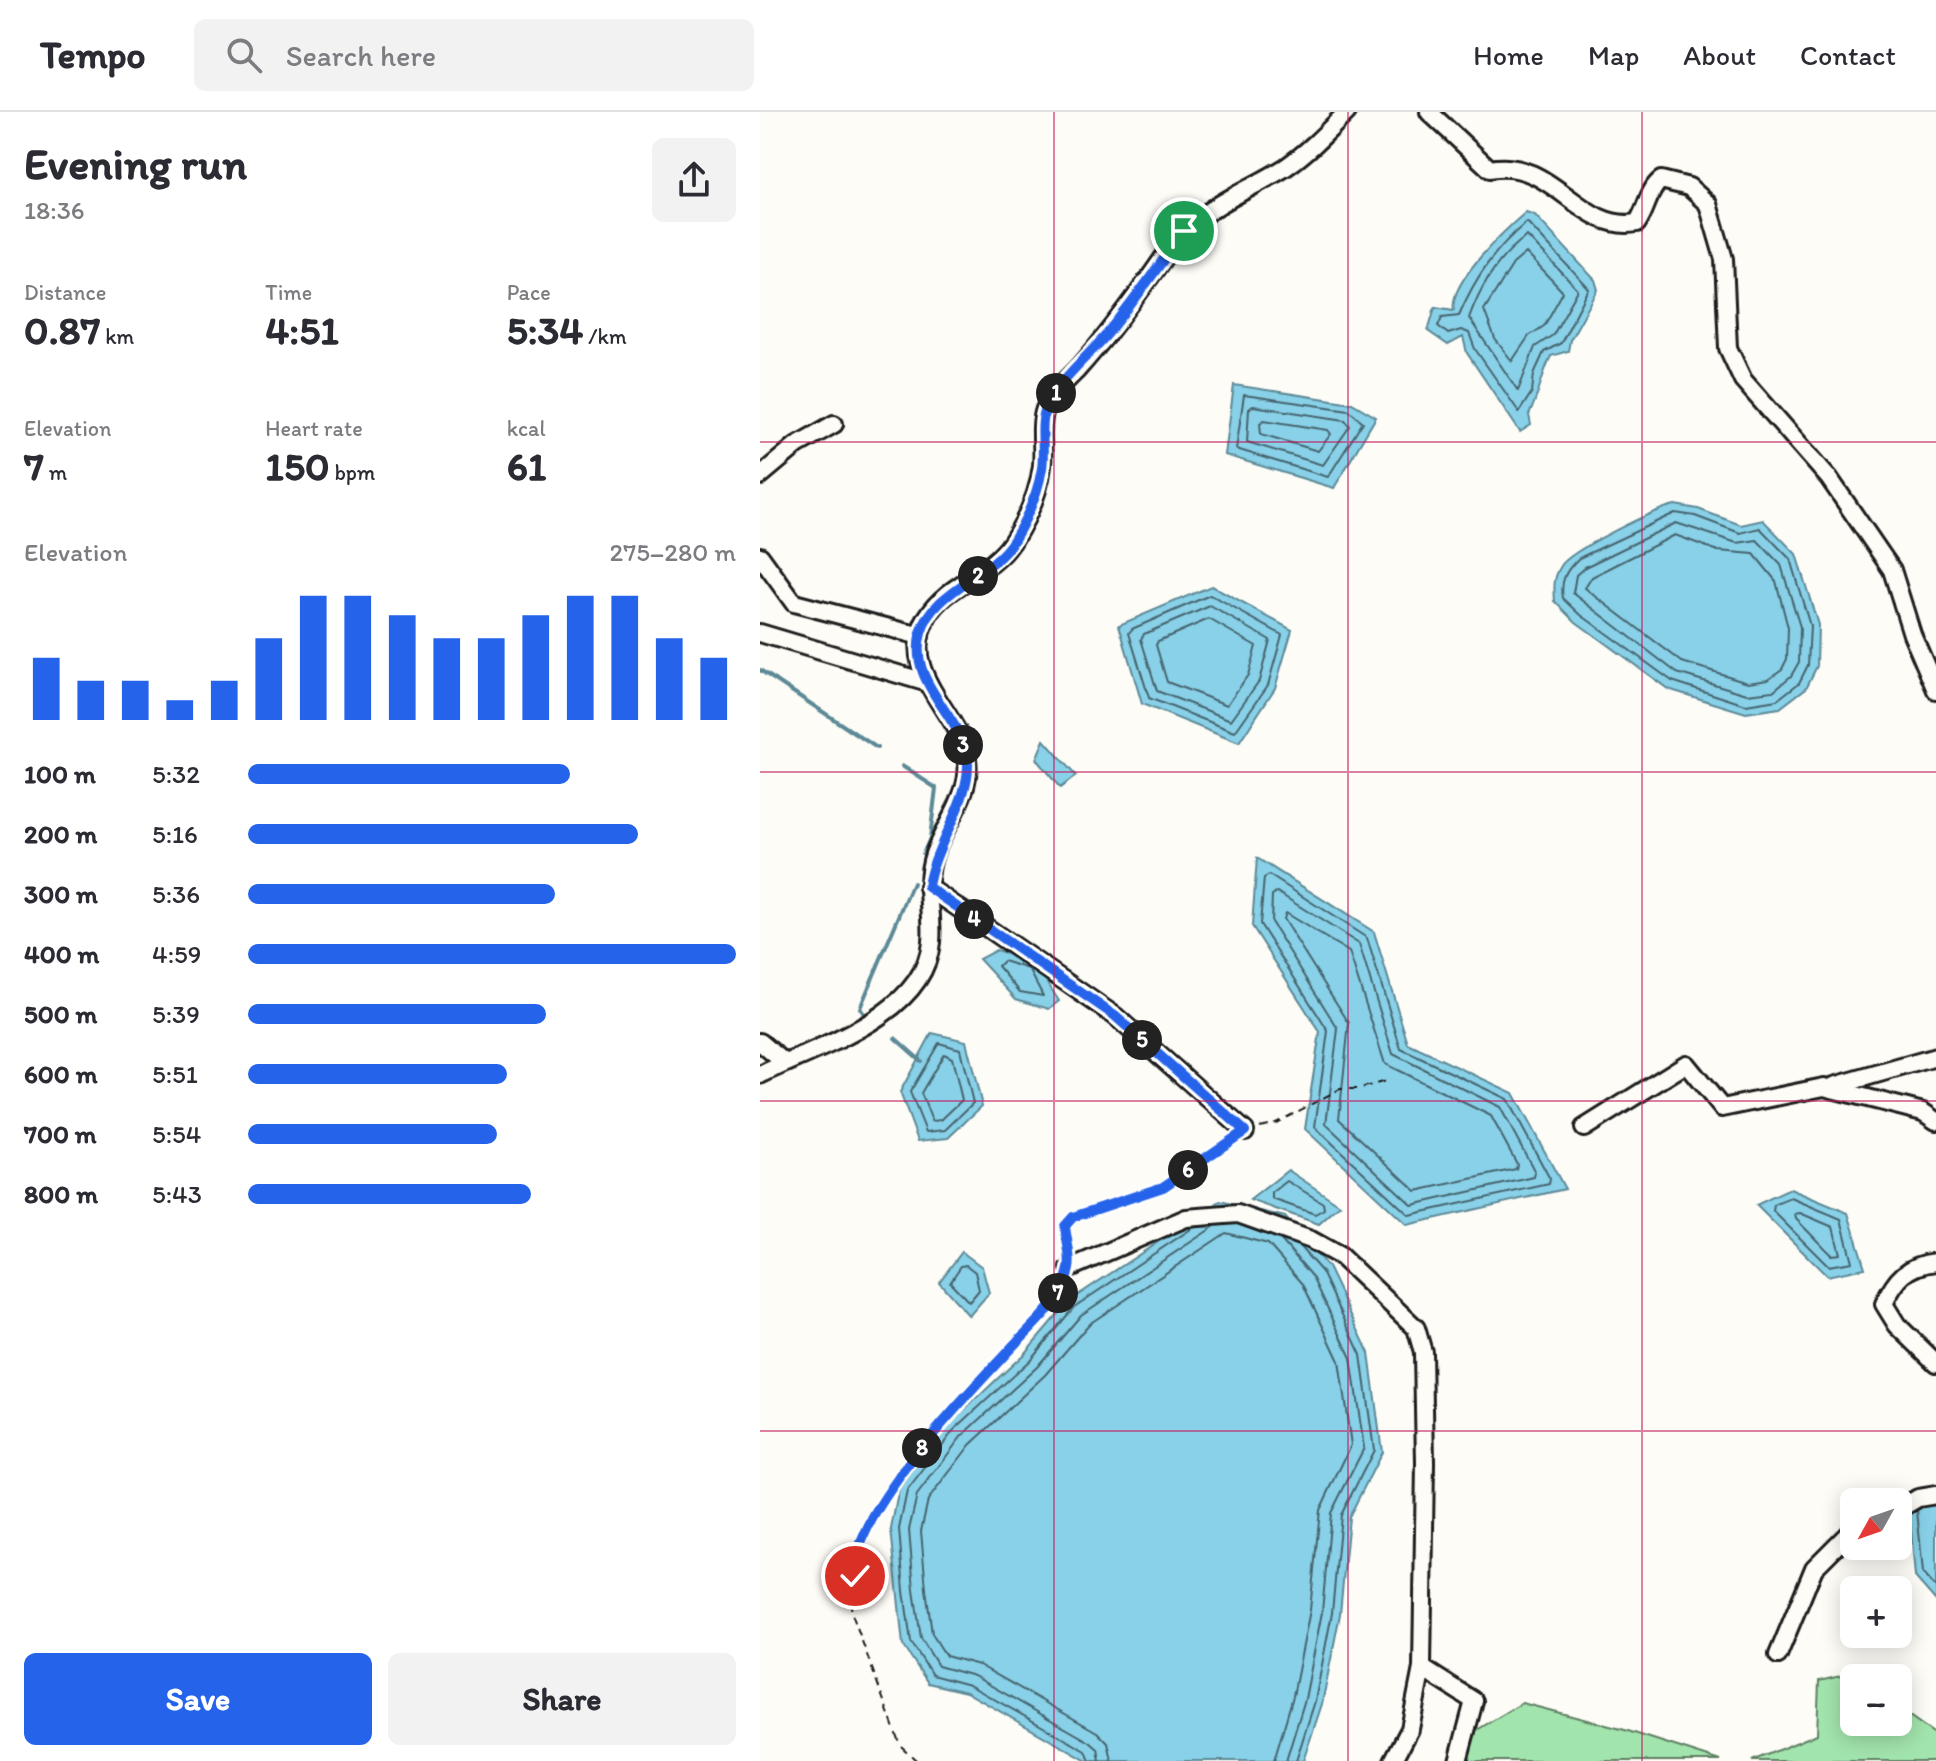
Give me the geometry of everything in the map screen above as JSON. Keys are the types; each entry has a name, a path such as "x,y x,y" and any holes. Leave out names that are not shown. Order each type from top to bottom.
{"street":[{"path":"760,1075 863,1028 905,992 924,968 931,943 928,887 934,854 967,777 967,757 928,683 920,658 920,636 928,616 944,599 985,571 1011,543 1033,504 1042,468 1045,409 1120,319 1184,231 1314,146 1347,112"},
{"path":"1429,112 1490,169 1505,166 1527,170 1597,218 1620,226 1637,223 1645,211 1653,186 1661,180 1689,187 1708,204 1724,259 1728,348 1743,380 1829,478 1892,570 1912,634 1936,690"},
{"path":"760,476 797,445 834,424"},
{"path":"760,556 794,603 920,636"},
{"path":"760,633 928,683"},
{"path":"928,887 1115,1016 1245,1131"},
{"path":"760,1042 785,1063"},
{"path":"1584,1128 1686,1064 1722,1108 1852,1083 1936,1057"},
{"path":"1824,1087 1923,1112 1936,1121"},
{"path":"1070,1268 1186,1218 1238,1214 1311,1240 1340,1256 1416,1328 1423,1352 1425,1463 1422,1668 1410,1729 1393,1761"},
{"path":"1936,1262 1922,1263 1895,1279 1884,1304 1897,1325 1936,1363"},
{"path":"1912,1502 1936,1495"},
{"path":"1778,1655 1814,1568 1840,1542"},
{"path":"1422,1668 1474,1701 1458,1761"}],"path":[{"path":"917,1761 900,1745 851,1611 854,1566 863,1539 890,1490 934,1431 1053,1303 1070,1268 1065,1226 1073,1217 1163,1187 1245,1131 1276,1123 1340,1089 1358,1089 1389,1080"}],"green space":[{"path":"1840,1676 1840,1736 1912,1736 1912,1718 1936,1735 1936,1761 1752,1761 1817,1734 1819,1681"},
{"path":"1522,1703 1625,1730 1721,1761 1447,1761 1462,1739"}],"water":[{"path":"1526,212 1535,215 1595,280 1598,290 1570,340 1568,351 1551,356 1529,415 1531,425 1520,432 1467,353 1463,337 1448,345 1428,331 1435,307 1454,310 1460,286 1480,257"},
{"path":"1234,385 1352,403 1376,417 1334,488 1225,455"},
{"path":"1675,505 1698,509 1741,525 1763,520 1796,554 1818,625 1817,666 1806,688 1780,708 1746,713 1668,689 1576,622 1555,601 1557,575 1567,559 1614,531"},
{"path":"1211,586 1292,630 1275,688 1239,743 1142,704 1119,625"},
{"path":"1044,740 1076,776 1060,788 1036,759"},
{"path":"1257,858 1374,932 1408,1044 1513,1093 1565,1189 1407,1225 1305,1129 1320,1032 1252,926"},
{"path":"996,950 1034,962 1059,1001 1049,1009 1016,999 979,959"},
{"path":"932,1033 966,1041 982,1106 948,1138 918,1141 900,1092"},
{"path":"1288,1170 1340,1205 1319,1224 1250,1200"},
{"path":"1790,1189 1848,1213 1865,1268 1827,1276 1756,1205"},
{"path":"1220,1201 1285,1217 1328,1267 1369,1353 1382,1452 1349,1517 1340,1614 1322,1704 1303,1761 1087,1761 966,1692 928,1683 903,1645 891,1529 899,1488 948,1425 1024,1354 1069,1301"},
{"path":"962,1252 982,1267 989,1293 969,1316 939,1282"},
{"path":"1912,1494 1936,1497 1936,1601 1915,1577"}],"waterway":[{"path":"760,670 877,748"},
{"path":"902,766 936,788 930,838 923,854"},
{"path":"864,1014 860,1008 913,883"},
{"path":"895,1038 921,1061"}],"route":[{"path":"855,1576 854,1566 863,1539 890,1490 934,1431 1053,1303 1070,1268 1065,1226 1073,1217 1163,1187 1245,1131 1115,1016 928,887 934,854 967,777 967,757 961,740 925,679 920,658 920,636 928,616 944,599 985,571 1011,543 1033,504 1042,468 1045,409 1120,319 1184,231"}]}
